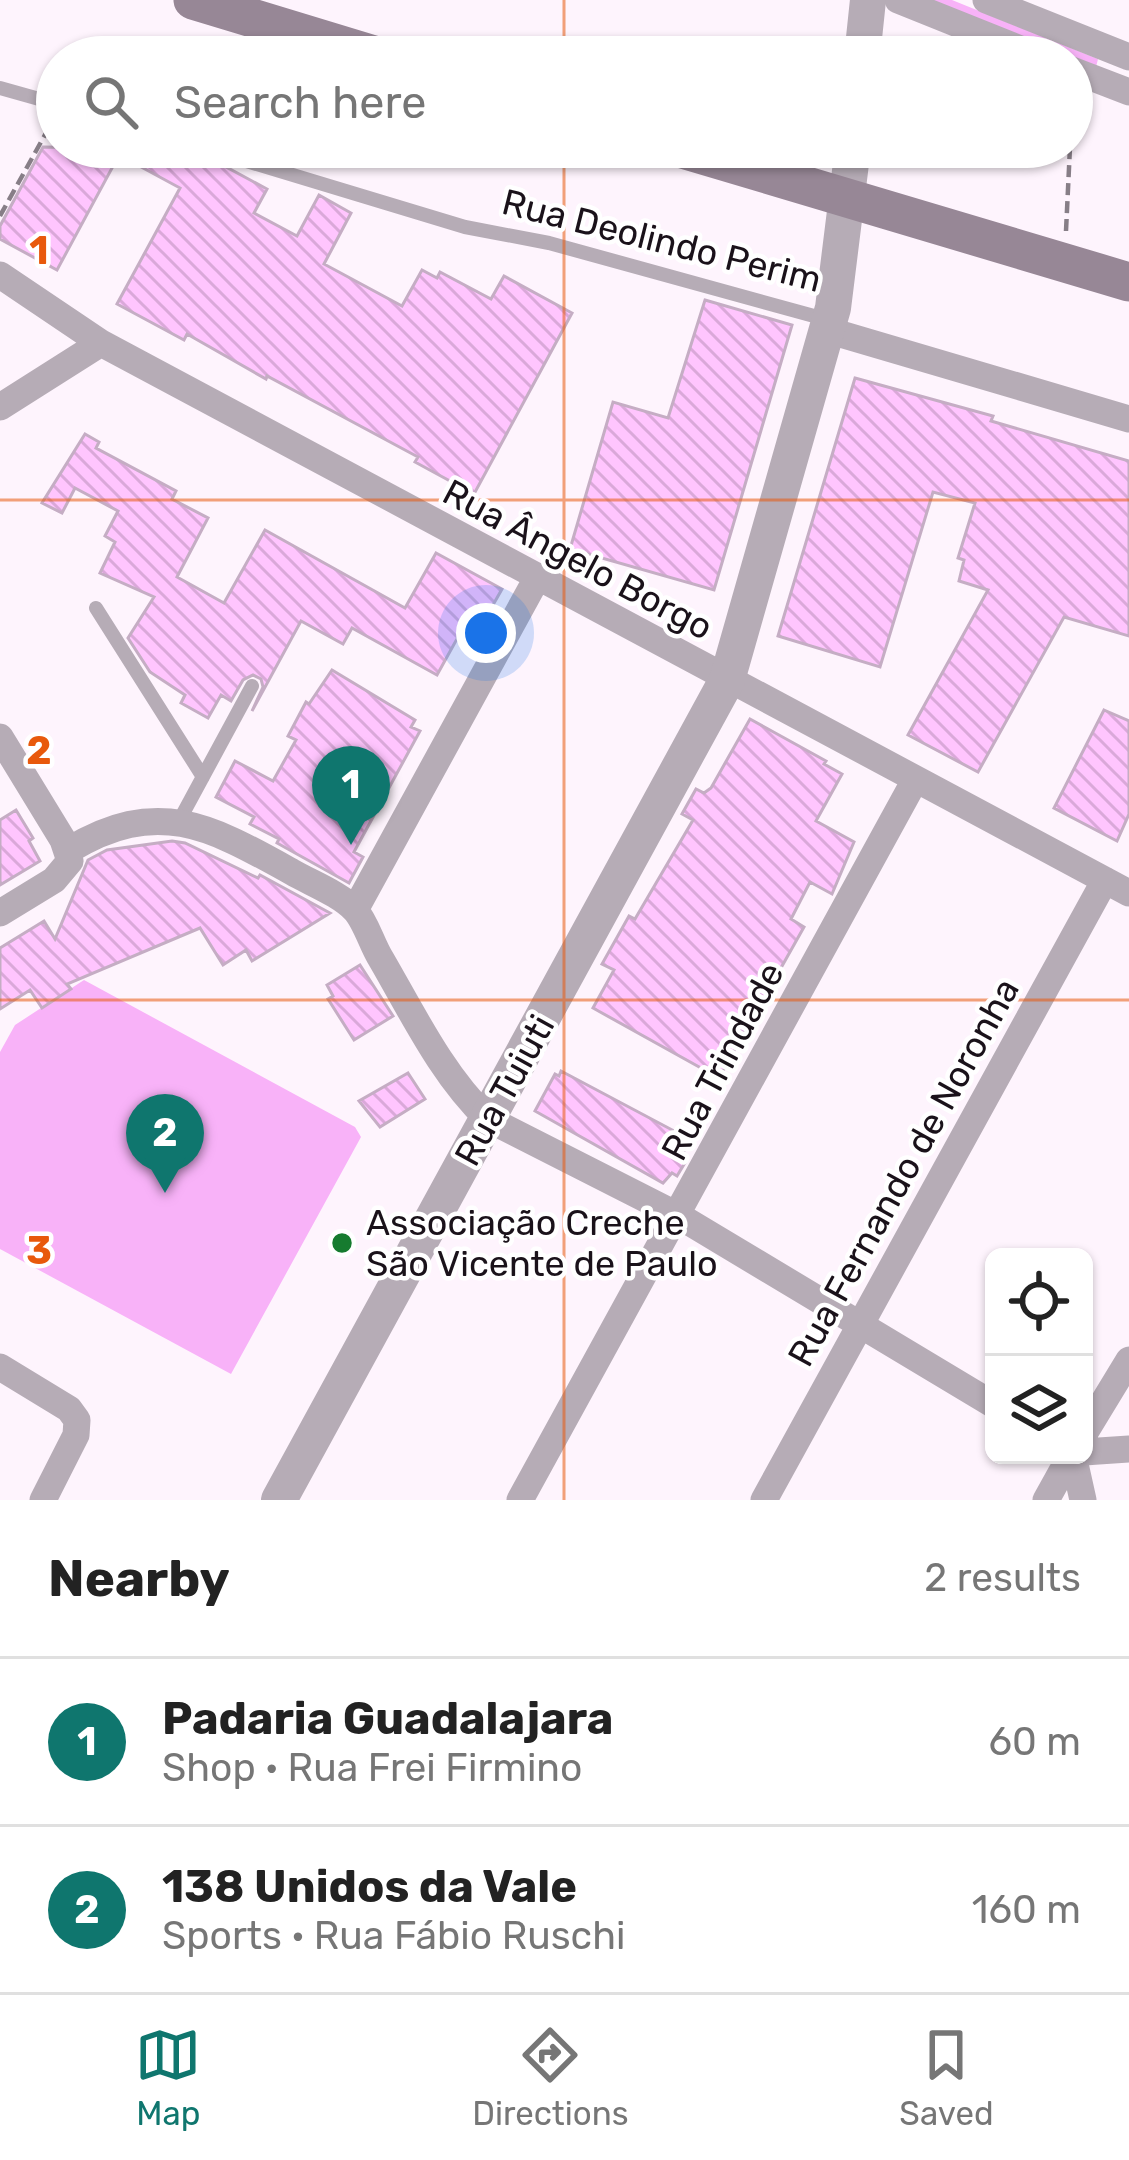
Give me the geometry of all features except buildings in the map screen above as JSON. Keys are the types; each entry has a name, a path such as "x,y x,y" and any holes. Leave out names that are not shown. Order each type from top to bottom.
{"main road":[{"path":"193,0 311,36"},
{"path":"745,168 1129,282"}],"street":[{"path":"864,36 868,0"},
{"path":"898,0 988,36"},
{"path":"986,0 1078,36"},
{"path":"1093,42 1129,56"},
{"path":"1093,78 1129,92"},
{"name":"Rua Tuiuti","path":"279,1500 728,680 828,325 851,168"},
{"name":"Rua Ângelo Borgo","path":"0,275 101,343 1117,886"},
{"name":"Rua Deolindo Perim","path":"828,325 1129,418"},
{"path":"0,407 101,343"},
{"path":"355,910 537,578"},
{"path":"0,737 69,856"},
{"name":"Rua Trindade","path":"520,1500 915,780"},
{"path":"0,913 55,880 69,856 111,830 179,821 220,832 355,910 440,1060 464,1096 488,1119 679,1216 985,1400"},
{"name":"Rua Fernando de Noronha","path":"764,1500 860,1324 1117,886"},
{"path":"1093,1419 1129,1360"},
{"path":"0,1367 69,1408 77,1420 76,1435 43,1500"},
{"path":"1093,1451 1129,1449"},
{"path":"1046,1500 1067,1464"},
{"path":"1074,1464 1083,1500"}],"lane":[{"path":"0,88 36,98"},
{"name":"Rua Deolindo Perim","path":"270,168 465,227 549,243 828,325"},
{"path":"96,608 203,777"},
{"path":"179,821 252,686"}],"path":[{"path":"0,216 36,152"},
{"path":"1064,263 1069,168"}],"shaded area":[{"path":"930,0 952,0 1041,36 1019,36"},
{"path":"84,980 355,1127 361,1137 231,1374 0,1249 0,1052 15,1025"}],"place":[{"name":"Padaria Guadalajara","path":"351,845"},
{"name":"138 Unidos da Vale","path":"165,1193"},
{"name":"Associação Creche São Vicente de Paulo","path":"342,1243"}]}
